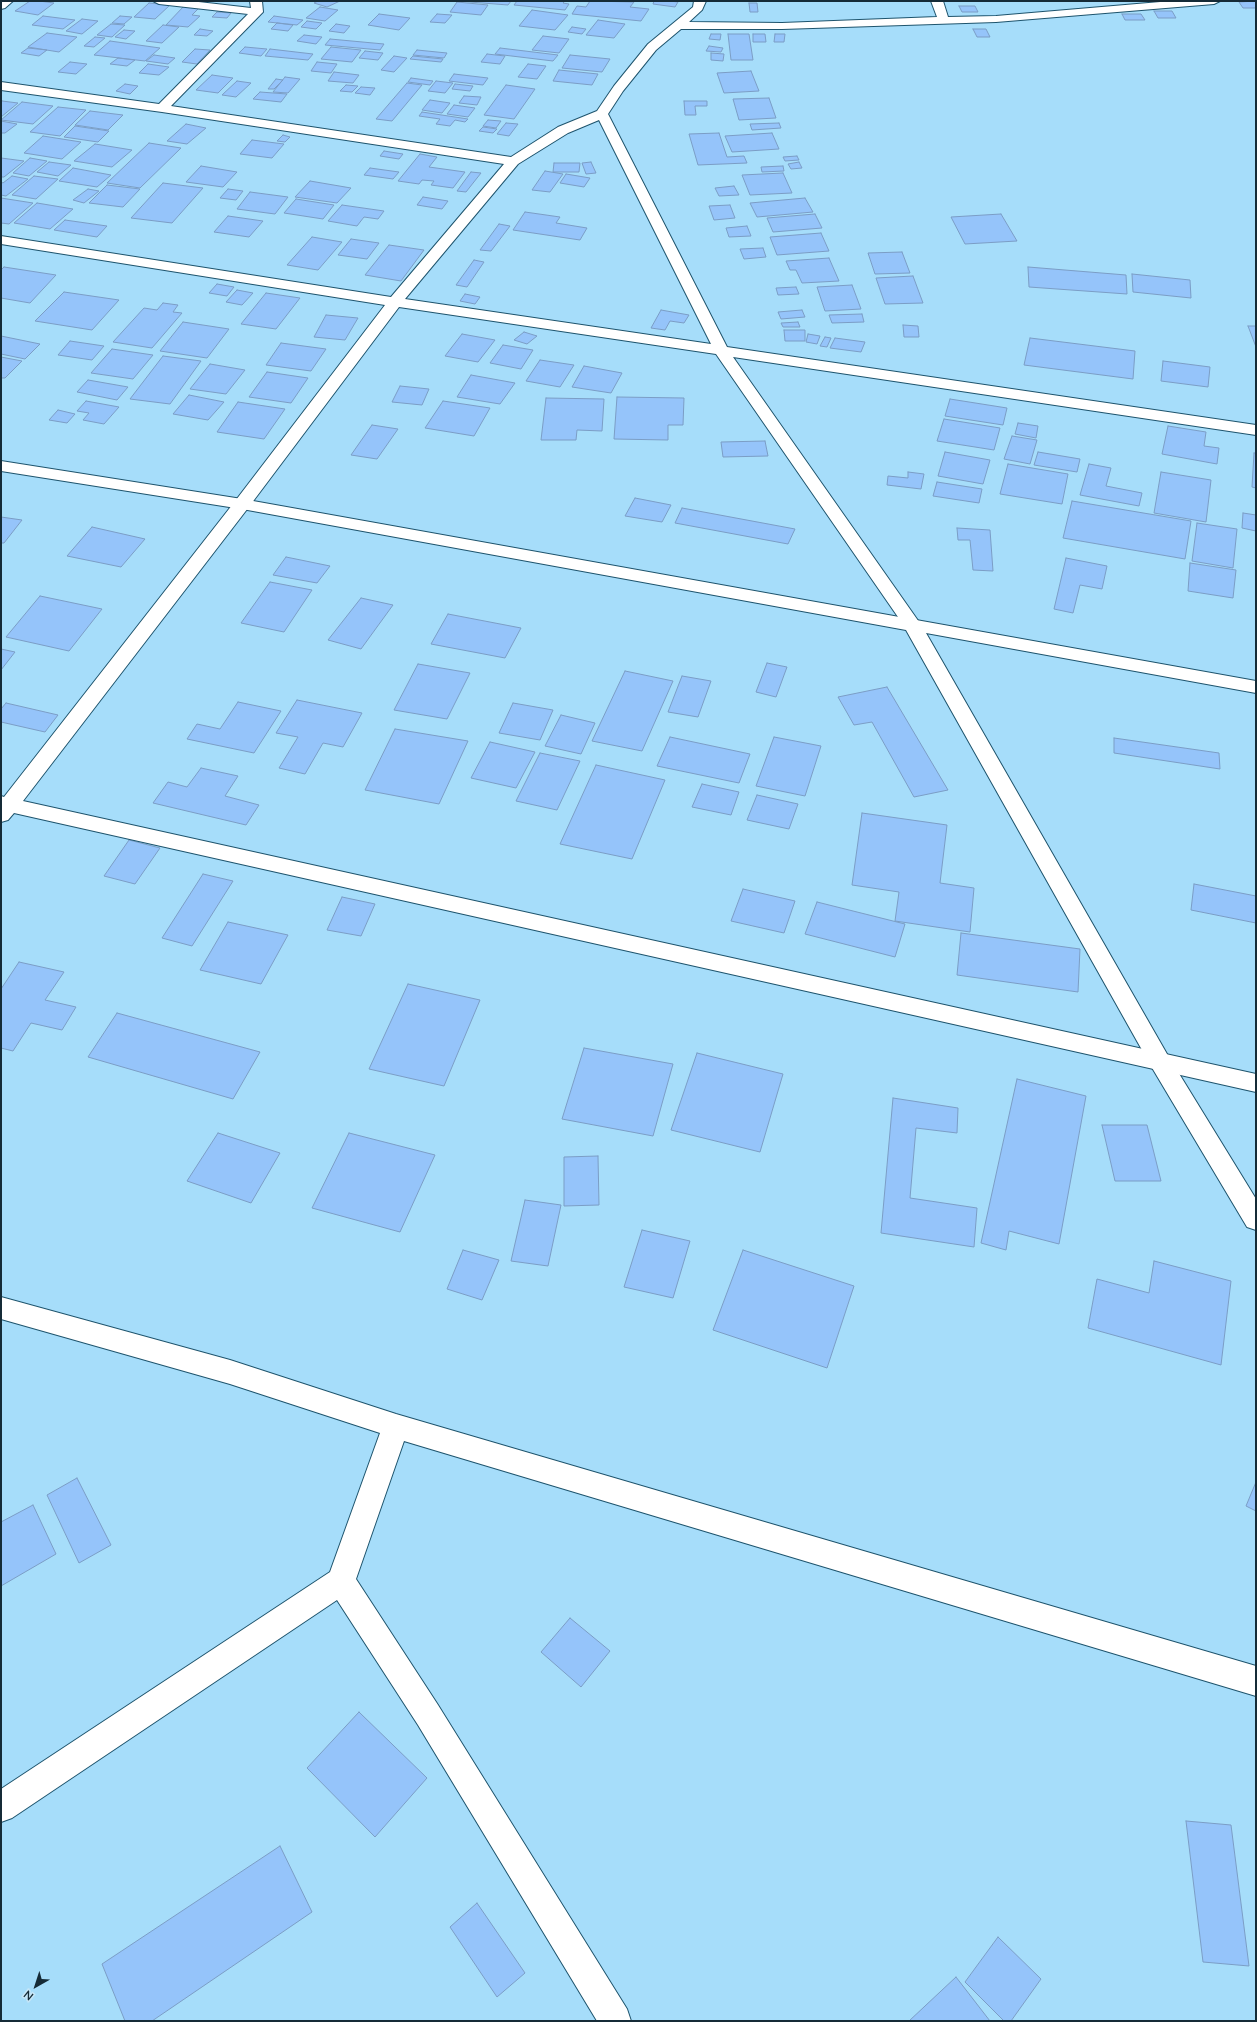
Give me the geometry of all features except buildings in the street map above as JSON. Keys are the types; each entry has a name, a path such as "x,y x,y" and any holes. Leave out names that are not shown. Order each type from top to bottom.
{"street":[{"path":"1,6 7,1"},
{"path":"159,1 257,7"},
{"path":"700,1 698,8 652,47 618,89 602,114 562,130 513,161 395,302 242,504 3,807 1159,1060 1256,1083"},
{"path":"937,1 944,21"},
{"path":"678,24 782,26 996,19 1214,1"},
{"path":"162,108 257,7"},
{"path":"1,86 162,108 513,161"},
{"path":"602,114 722,352 913,626 1159,1060 1256,1220"},
{"path":"1,240 722,352 1256,430"},
{"path":"1,466 242,504 1256,687"},
{"path":"1,1308 230,1372 396,1426 1256,1681"},
{"path":"1,1807 341,1581 396,1426"},
{"path":"341,1581 428,1714 615,2021"}]}
